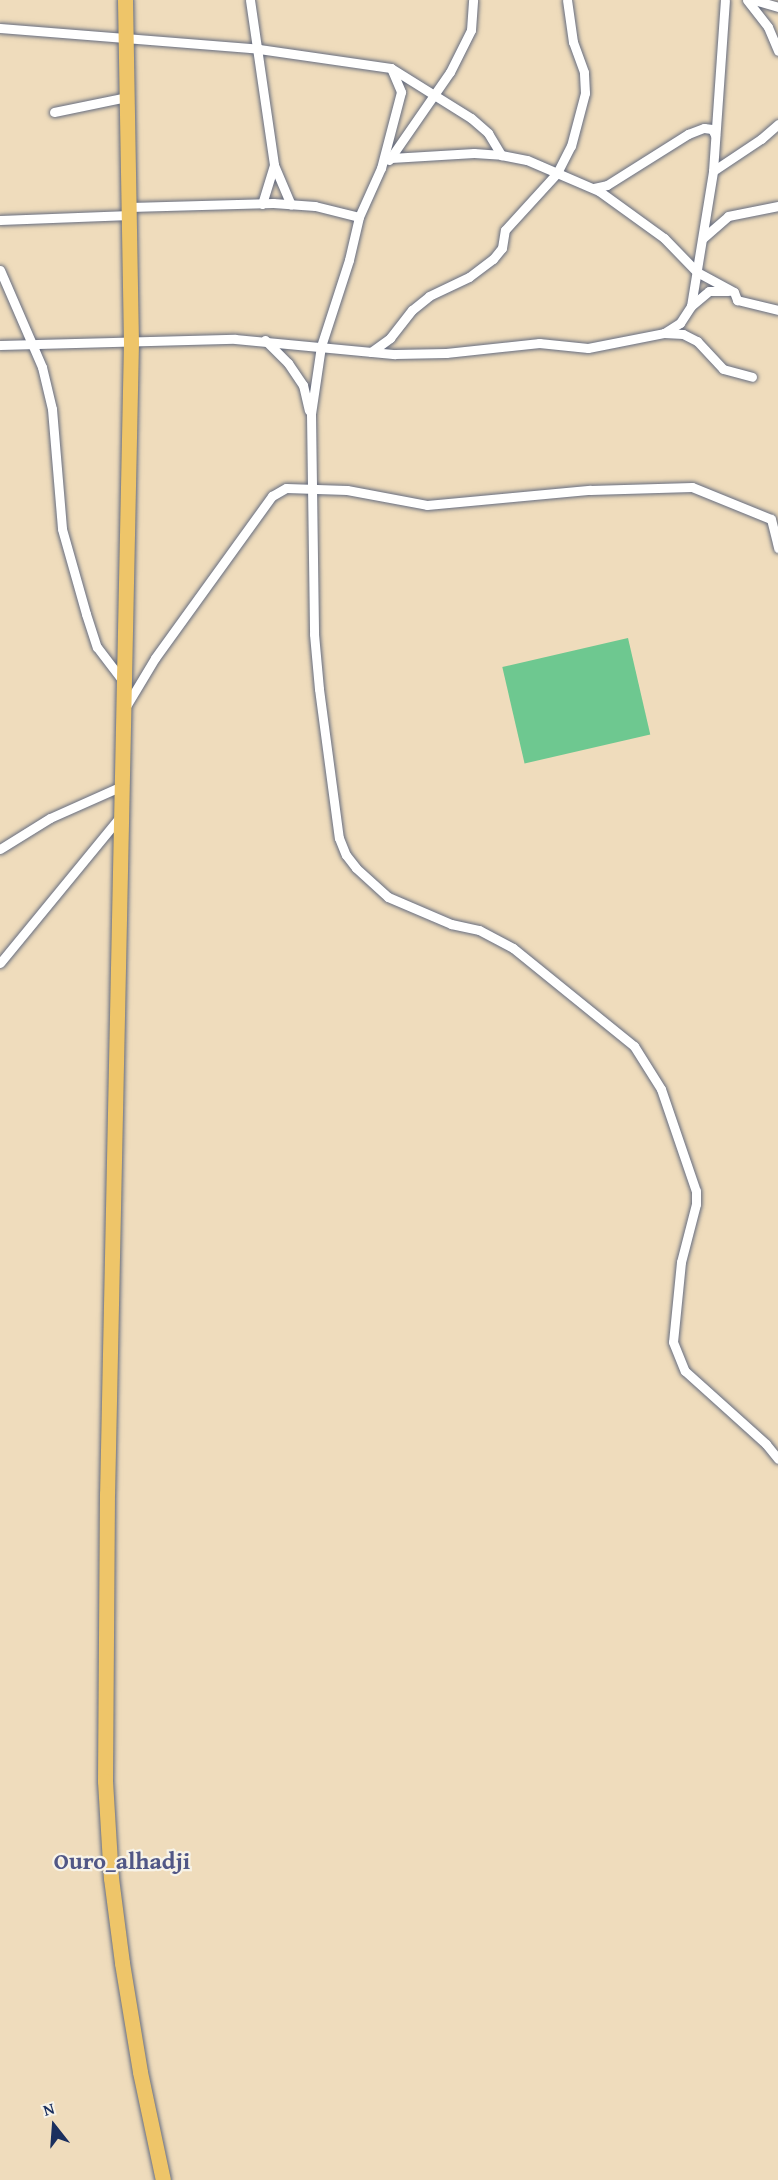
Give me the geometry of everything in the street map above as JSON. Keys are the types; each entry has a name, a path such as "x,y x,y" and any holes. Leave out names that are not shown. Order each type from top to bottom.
{"main road":[{"path":"125,0 131,342 107,1494 105,1781 111,1878 122,1963 140,2072 162,2180"}],"street":[{"path":"250,0 259,49 266,123 274,165 291,205"},
{"path":"381,168 391,158 435,94 471,30 473,0"},
{"path":"371,352 390,338 412,310 429,296 469,277 493,259 502,248 505,230 557,173 571,146 585,93 584,72 573,42 567,0"},
{"path":"691,306 704,238 713,171 725,0"},
{"path":"747,0 768,27 778,51"},
{"path":"754,0 778,7"},
{"path":"0,28 259,49 391,68 455,106 488,133 501,154"},
{"path":"310,414 321,346 349,260 359,217 381,168 401,92 391,68"},
{"path":"54,112 127,97"},
{"path":"713,171 761,139 778,124"},
{"path":"594,188 614,182 688,134 704,128 712,129 715,135"},
{"path":"391,158 501,154 527,160 594,188 664,238 697,272 734,292 737,300 778,310"},
{"path":"262,204 274,165"},
{"path":"0,220 262,204 315,206 359,217"},
{"path":"704,238 728,216 778,206"},
{"path":"0,270 33,343 52,409 62,530 97,646 123,681"},
{"path":"664,333 680,323 691,306 709,291 718,289 734,292"},
{"path":"0,345 265,340 371,352 446,353 538,343 588,348 664,333 683,334 697,341 723,369 752,377"},
{"path":"265,340 288,363 303,385 310,414 314,634 318,688 339,838 346,855 356,868 388,897 451,924 479,930 513,948 634,1046 661,1089 696,1191 696,1204 681,1262 673,1342 685,1371 766,1444 778,1459"},
{"path":"123,712 155,658 272,496 286,488 347,490 427,506 590,490 692,488 771,519 778,548"},
{"path":"0,849 50,818 122,786"},
{"path":"0,963 121,816"}],"green space":[{"path":"628,638 650,734 525,763 502,667"}],"district":[{"name":"Ouro_alhadji","path":"122,1861"}]}
